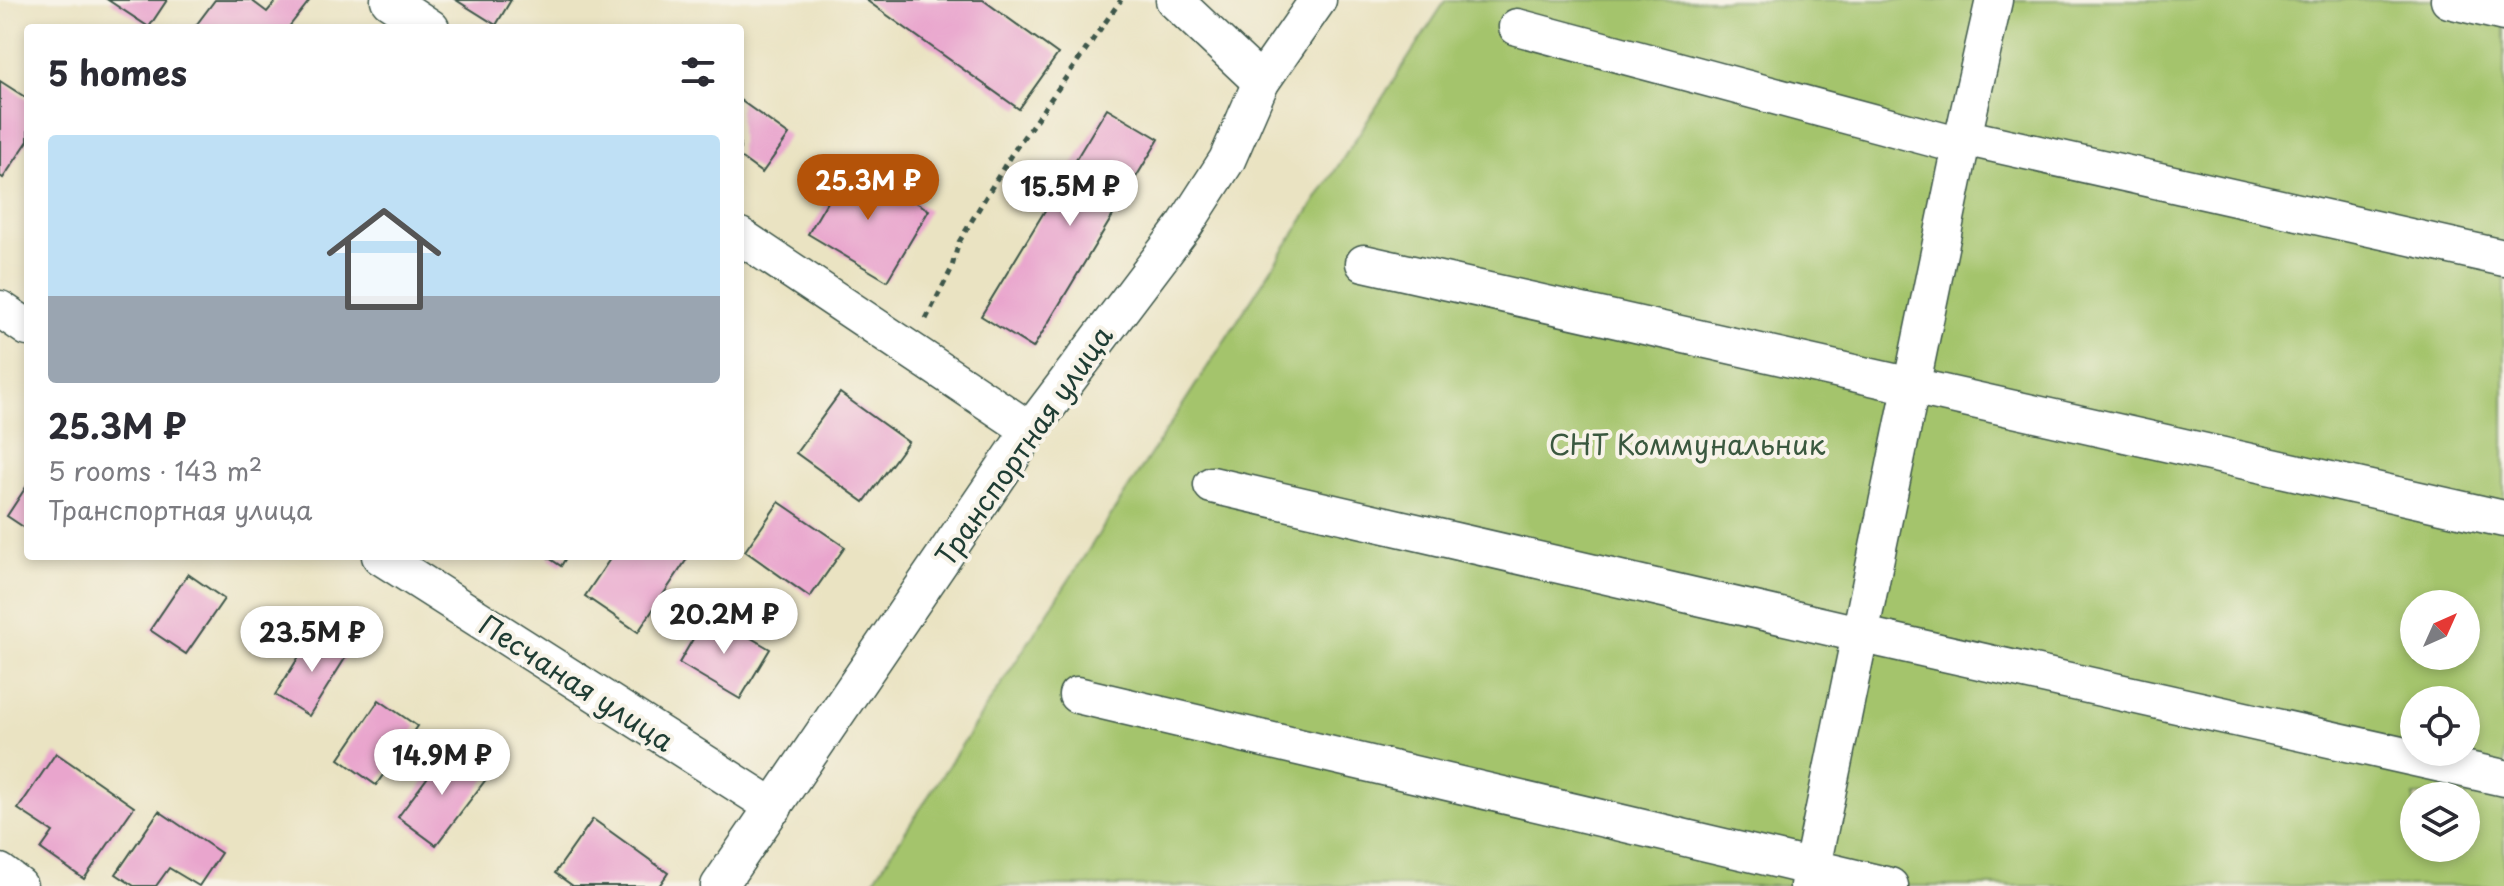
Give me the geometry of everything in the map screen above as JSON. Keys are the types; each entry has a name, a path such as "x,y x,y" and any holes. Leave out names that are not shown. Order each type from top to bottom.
{"street":[{"path":"389,0 425,24"},
{"path":"1174,0 1261,82"},
{"name":"Транспортная улица","path":"719,886 1030,430 1185,225 1227,160 1261,82 1318,0"},
{"path":"1809,877 1994,0"},
{"path":"2449,0 2504,13"},
{"path":"1517,27 1962,142 2504,258"},
{"path":"744,239 1030,430"},
{"path":"1364,263 2504,519"},
{"path":"0,309 24,325"},
{"path":"1212,485 2504,778"},
{"name":"Песчаная улица","path":"386,560 774,807"},
{"path":"1077,695 1809,877 1890,886"},
{"path":"0,872 19,886"}],"path":[{"path":"909,351 951,270 959,242 1011,155 1121,0"}],"green space":[{"name":"СНТ Коммунальник","path":"1446,0 2504,0 2504,886 870,886"}],"building":[{"path":"108,0 167,0 151,24 144,24"},
{"path":"215,0 251,0 267,12 277,0 310,0 291,24 197,24"},
{"path":"456,0 511,0 494,24"},
{"path":"866,0 983,0 1058,54 1019,109"},
{"path":"0,81 24,96 24,147 3,178 0,176"},
{"path":"744,103 789,135 762,173 744,160"},
{"path":"1107,108 1159,139 1033,348 981,316"},
{"path":"850,163 929,210 887,281 808,234"},
{"path":"840,393 908,442 864,502 796,453"},
{"path":"24,490 24,527 7,516"},
{"path":"779,502 845,547 810,597 745,551"},
{"path":"609,560 686,560 638,632 585,596"},
{"path":"188,574 224,599 186,654 150,630"},
{"path":"708,613 770,649 740,699 679,663"},
{"path":"315,631 349,652 309,716 275,695"},
{"path":"379,700 417,726 376,785 339,759"},
{"path":"448,750 487,778 436,845 398,817"},
{"path":"56,753 134,807 84,879 41,849 53,832 18,809"},
{"path":"159,811 221,853 199,886 169,868 156,886 134,886 116,874"},
{"path":"593,819 668,873 659,886 573,886 555,873"}]}
